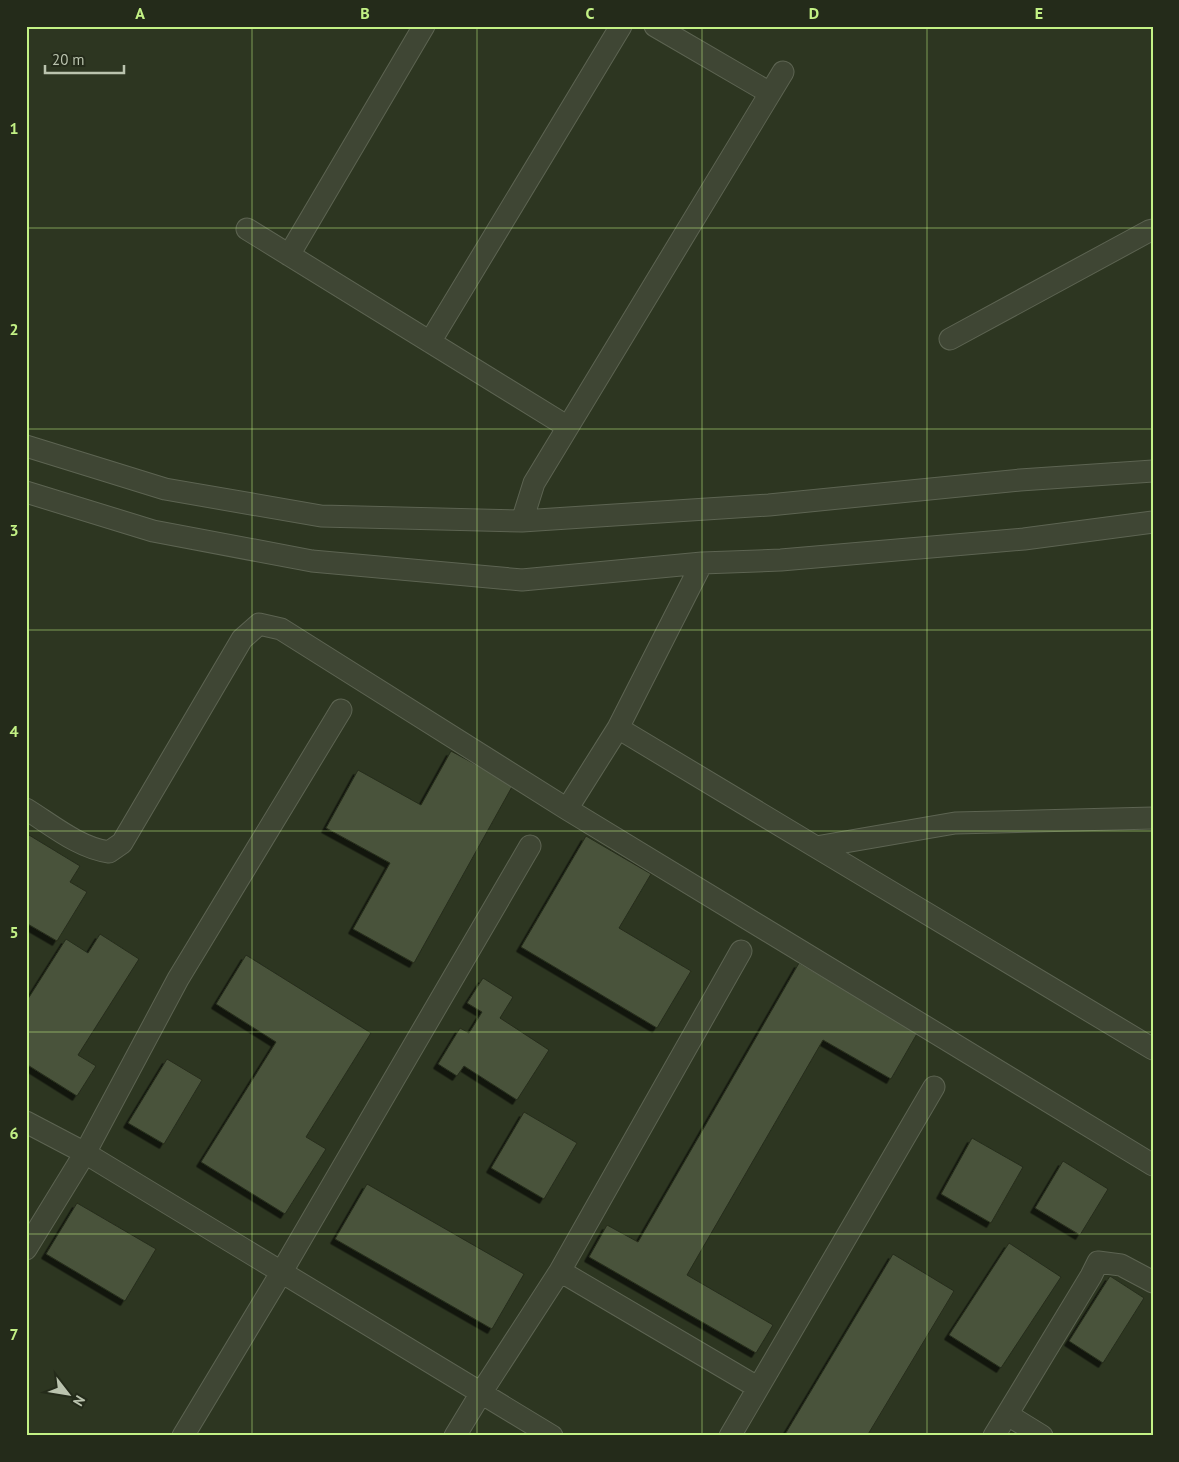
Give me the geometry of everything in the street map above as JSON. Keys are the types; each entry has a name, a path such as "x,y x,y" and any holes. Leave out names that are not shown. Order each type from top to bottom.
{"street":[{"path":"289,255 424,26"},
{"path":"430,342 621,26"},
{"path":"655,26 770,93"},
{"path":"522,521 534,483 783,72"},
{"path":"247,229 568,427"},
{"path":"950,339 1152,230"},
{"path":"26,446 165,489 321,516 522,521 769,505 1020,480 1153,471"},
{"path":"26,492 153,531 312,561 522,580 1024,539 1153,522"},
{"path":"567,810 618,728 702,564"},
{"path":"26,809 81,843 97,850 109,852 122,843 242,639 259,624 281,629 567,810 1153,1165"},
{"path":"26,1249 85,1153 178,978 341,710"},
{"path":"618,728 1153,1049"},
{"path":"816,847 955,823 1153,818"},
{"path":"183,1436 281,1273 530,846"},
{"path":"455,1436 560,1271 741,952"},
{"path":"730,1436 934,1087"},
{"path":"26,1122 85,1153 552,1436"},
{"path":"994,1436 1098,1262 1121,1265 1153,1282"},
{"path":"560,1271 757,1387"},
{"path":"1008,1415 1042,1436"}],"building":[{"path":"451,751 513,785 414,963 353,929 390,863 326,828 358,770 421,805"},
{"path":"29,835 80,866 70,882 87,892 57,941 26,923 26,840"},
{"path":"586,836 651,874 619,928 691,971 657,1028 521,947"},
{"path":"100,934 139,959 78,1055 96,1066 77,1096 26,1064 26,1002 66,939 88,953"},
{"path":"246,955 371,1033 306,1137 326,1149 285,1214 201,1162 276,1042 216,1004"},
{"path":"799,963 918,1032 891,1079 823,1040 687,1275 773,1325 756,1353 589,1257 607,1225 638,1242"},
{"path":"483,978 513,997 500,1018 549,1050 517,1100 464,1066 457,1076 438,1064 460,1028 469,1033 482,1012 467,1003"},
{"path":"167,1059 202,1080 164,1144 128,1123"},
{"path":"524,1112 577,1143 544,1199 491,1168"},
{"path":"972,1138 1023,1167 991,1223 941,1194"},
{"path":"1063,1161 1108,1189 1080,1235 1035,1208"},
{"path":"367,1184 524,1274 492,1329 335,1239"},
{"path":"77,1203 156,1249 125,1301 46,1254"},
{"path":"1009,1243 1061,1277 1001,1368 949,1335"},
{"path":"893,1254 954,1291 867,1436 784,1436"},
{"path":"1110,1276 1144,1298 1103,1363 1069,1341"}]}
